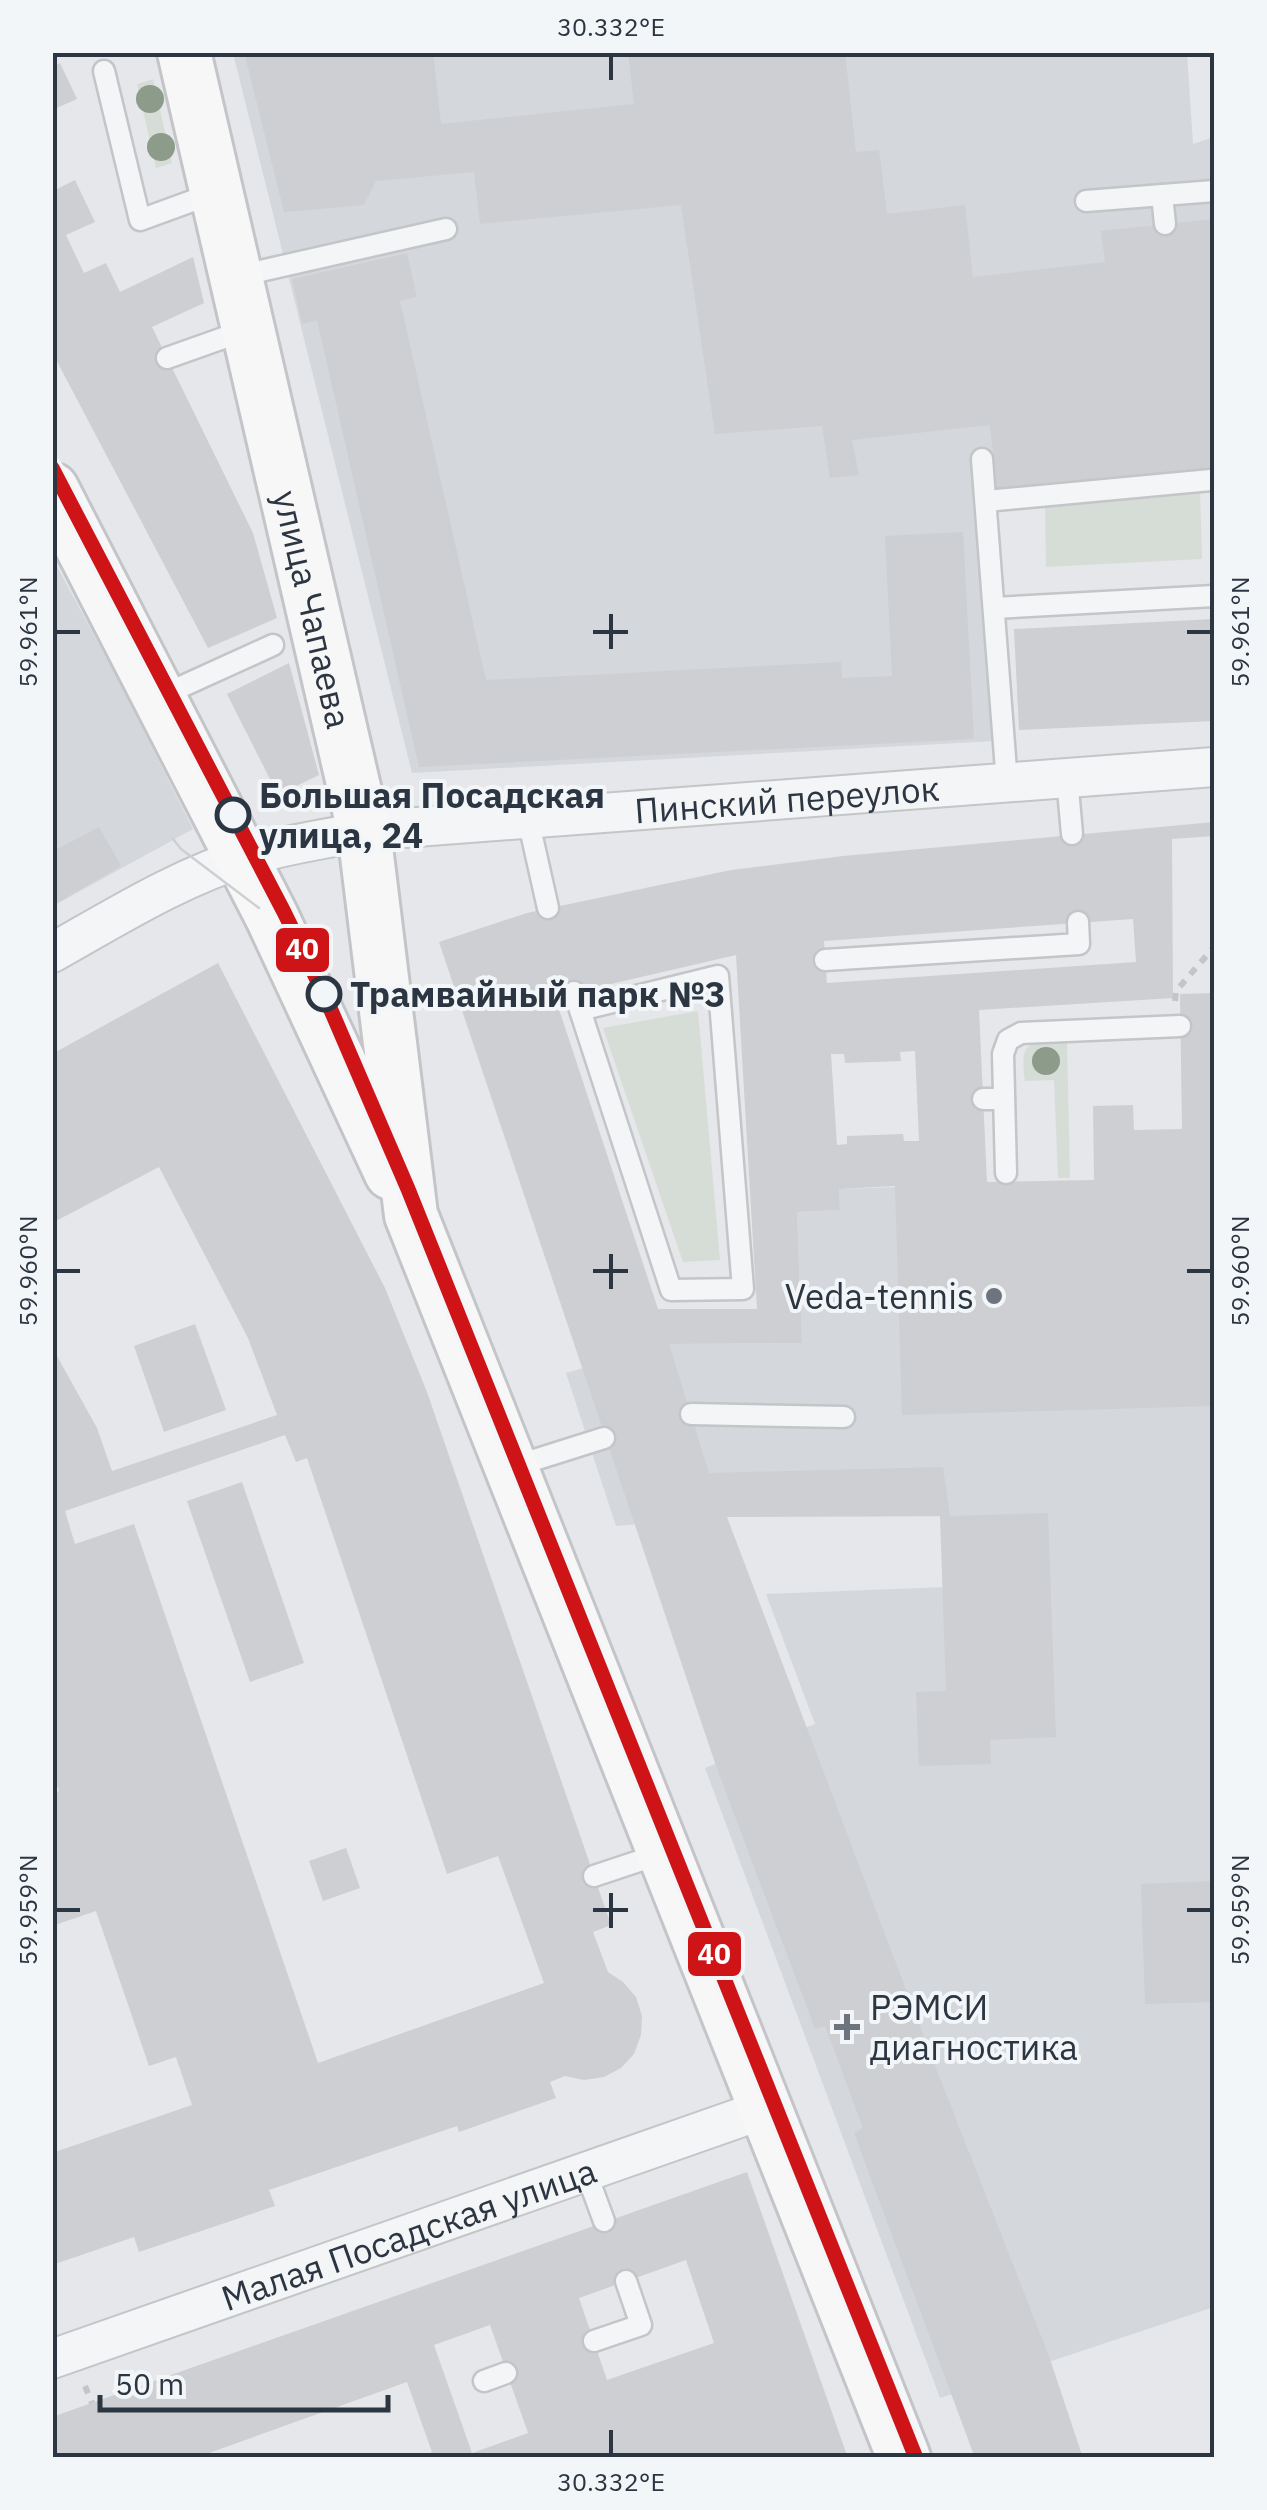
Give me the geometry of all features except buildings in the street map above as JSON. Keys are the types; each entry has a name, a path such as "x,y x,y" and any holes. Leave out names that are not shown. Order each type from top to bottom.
{"street":[{"name":"улица Чапаева","path":"184,52 364,831 411,1215 904,2458"},
{"path":"52,490 243,858 411,1215"},
{"name":"Пинский переулок","path":"52,953 144,902 243,858 364,831 1214,767"},
{"name":"Малая Посадская улица","path":"52,2359 765,2108"}],"lane":[{"path":"104,71 140,220 216,192"},
{"path":"1086,201 1214,191"},
{"path":"1162,195 1165,224"},
{"path":"236,276 446,229"},
{"path":"167,358 248,330"},
{"path":"982,458 1008,783"},
{"path":"986,502 1210,480"},
{"path":"994,608 1214,596"},
{"path":"160,696 273,645"},
{"path":"1067,778 1072,834"},
{"path":"528,819 548,908"},
{"path":"825,960 1078,944 1078,922"},
{"path":"728,974 742,1289 672,1290 577,1001 728,974"},
{"path":"1006,1173 994,1099 1008,1040 1021,1033 1176,1026"},
{"path":"691,1414 844,1417"},
{"path":"510,1467 604,1438"},
{"path":"594,1876 664,1853"},
{"path":"586,2172 604,2221"},
{"path":"594,2341 641,2325 626,2281"},
{"path":"484,2381 506,2372"}],"path":[{"path":"1176,1026 1176,991 1214,947"},
{"path":"86,2386 92,2402"}],"shaded area":[{"path":"233,53 1187,53 1193,144 1214,137 1214,485 996,507 1013,740 412,773"},
{"path":"153,79 172,163 156,168 137,84"},
{"path":"1200,489 1202,559 1046,567 1045,505"},
{"path":"52,557 193,829 53,906"},
{"path":"698,1011 720,1260 683,1262 603,1028"},
{"path":"1067,1041 1070,1178 1058,1178 1054,1080 1025,1081 1024,1057 1035,1043"},
{"path":"1214,1177 1214,2307 940,2398 705,1768 815,1724 766,1594 1024,1584 1000,1516 727,1517 616,1526 566,1373 669,1344 802,1343 797,1212 840,1210 839,1189"}],"tram line":[{"path":"173,839 259,908"}],"transit line":[{"name":"40","path":"52,468 324,994 408,1189 916,2458"}],"place":[{"name":"Большая Посадская улица, 24","path":"233,815"},
{"name":"Трамвайный парк №3","path":"324,994"},
{"name":"Veda-tennis","path":"994,1296"},
{"name":"РЭМСИ диагностика","path":"847,2027"}]}
